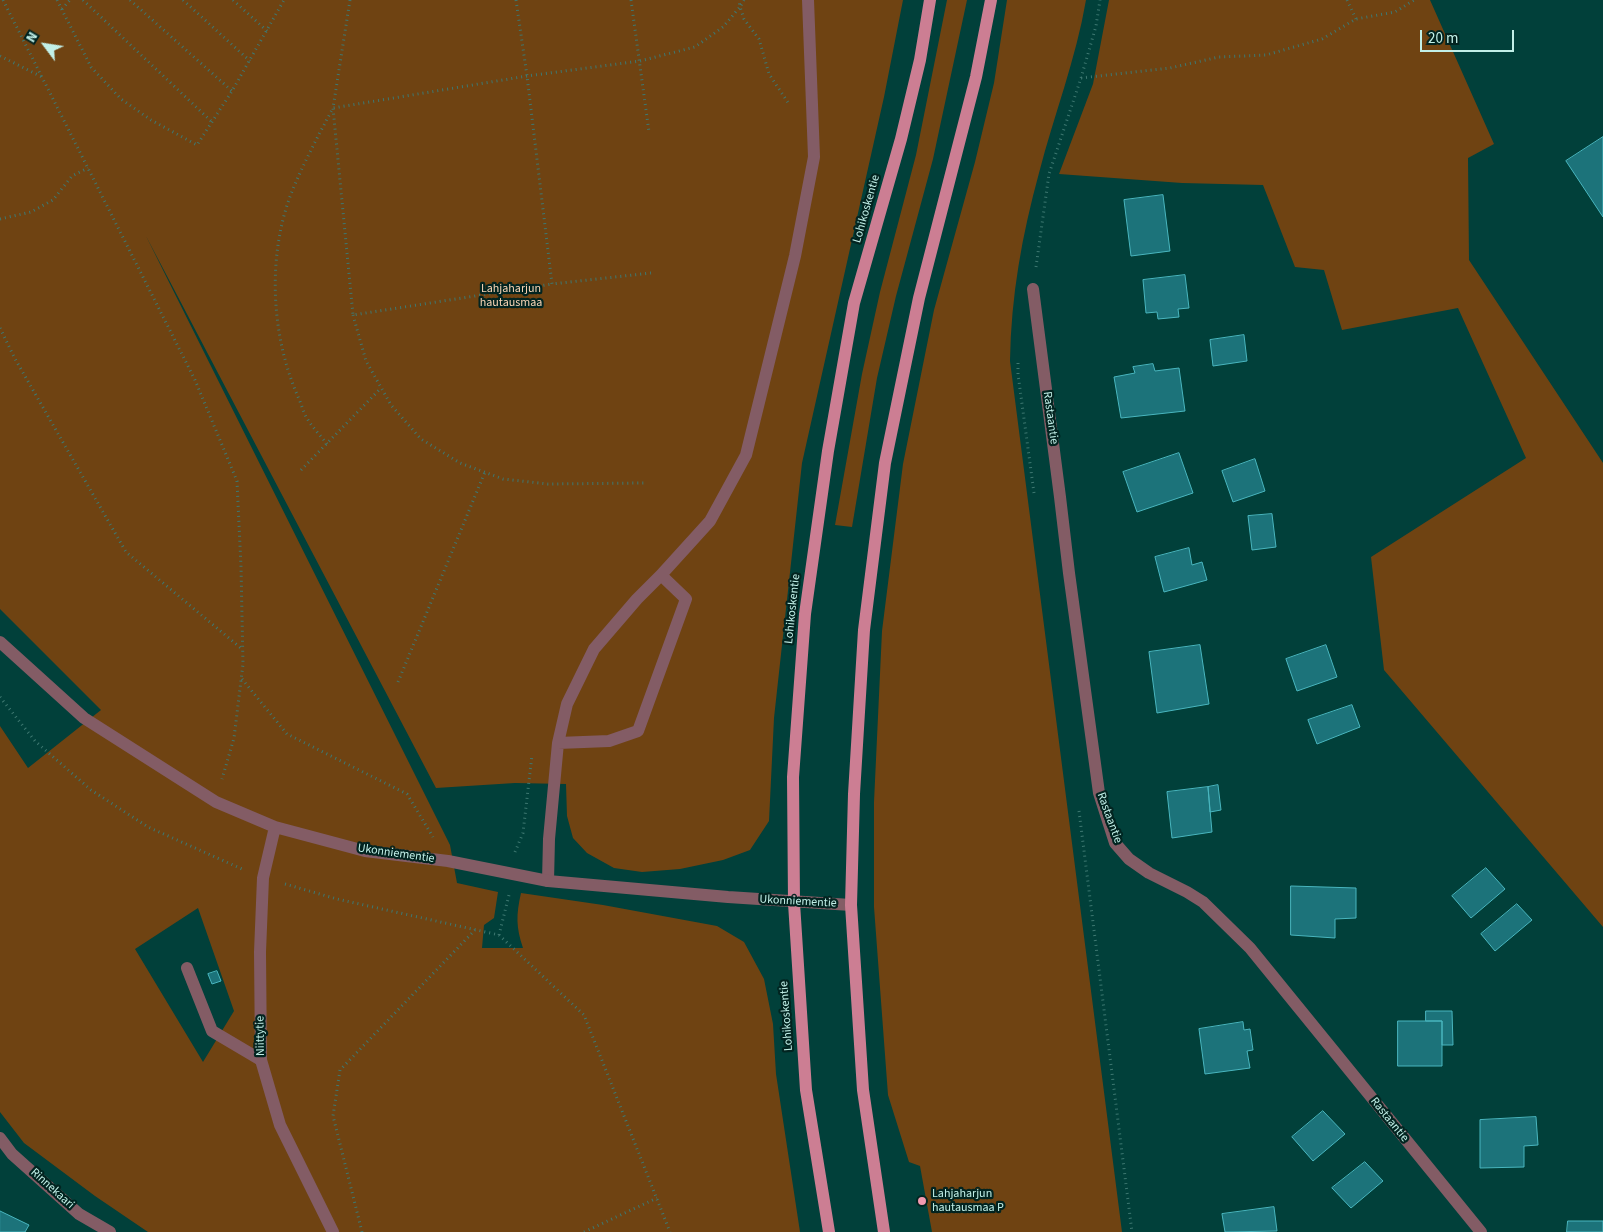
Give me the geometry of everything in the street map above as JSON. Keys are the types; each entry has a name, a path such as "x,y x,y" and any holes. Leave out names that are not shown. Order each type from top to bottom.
{"main road":[{"name":"Lohikoskentie","path":"829,1232 806,1090 794,903 793,777 805,614 828,450 854,303 901,140 920,60 930,0"},
{"path":"884,1232 863,1090 851,905 854,794 864,630 885,464 919,298 976,77 991,0"}],"street":[{"path":"548,881 549,839 558,743 567,704 594,648 710,521 746,455 795,256 814,157 808,0"},
{"name":"Rastaantie","path":"1033,289 1099,793 1115,843 1130,860 1149,873 1203,902 1250,948 1481,1232"},
{"path":"558,743 609,741 638,731 686,598 661,575"},
{"name":"Ukonniementie","path":"0,642 84,718 216,802 275,827 365,851 448,861 548,881 794,903 851,905"},
{"name":"Niittytie","path":"275,827 263,878 260,952 261,1060 280,1125 333,1232"},
{"path":"187,968 212,1031 261,1060"},
{"name":"Rinnekaari","path":"0,1138 12,1154 79,1214 110,1232"}],"path":[{"path":"3,0 195,380 237,481 242,567 241,678 234,738 216,802"},
{"path":"57,0 91,67 121,99 151,120 197,145 232,91 284,0"},
{"path":"62,9 70,0"},
{"path":"83,0 212,122"},
{"path":"130,0 232,91"},
{"path":"183,0 250,61"},
{"path":"233,0 267,31"},
{"path":"350,0 333,108 353,315 366,361 391,405 421,439 460,463 503,479 548,484 644,483"},
{"path":"516,0 528,76 552,284"},
{"path":"631,0 649,132"},
{"path":"739,0 744,18 760,39 769,74 792,110"},
{"path":"333,108 528,76 640,61 694,47 723,27 744,0"},
{"path":"1347,0 1356,19"},
{"path":"1081,78 1170,68 1220,57 1266,55 1322,39 1356,19 1395,12 1414,0"},
{"path":"0,56 42,77"},
{"path":"327,444 308,419 291,383 280,338 275,295 278,243 291,195 310,152 333,108"},
{"path":"0,219 31,212 53,200 72,176 88,168"},
{"path":"353,315 552,284 651,273"},
{"path":"0,328 14,358 126,552 242,649"},
{"path":"301,470 381,388"},
{"path":"398,682 485,472"},
{"path":"241,678 287,734 407,794 448,861"},
{"path":"0,697 35,741 91,790 148,827 263,878 337,899 499,935 584,1015 670,1232"},
{"path":"499,935 509,893 516,847 523,833 533,749"},
{"path":"362,1232 333,1116 340,1070 475,930"},
{"path":"584,1232 657,1198"}],"green space":[{"name":"Lahjaharjun hautausmaa","path":"0,0 903,0 884,97 802,463 774,718 769,821 750,850 723,860 680,869 642,872 614,868 587,853 573,838 567,816 566,784 515,783 436,788 146,236 450,845 457,883 498,892 494,918 484,925 482,948 523,948 518,921 521,893 603,905 717,926 744,942 764,979 773,1024 776,1074 800,1232 148,1232 95,1196 24,1143 0,1112 0,726 28,768 101,710 0,609","holes":["198,908 234,1011 203,1062 135,949"]},
{"path":"947,0 967,0 933,159 896,296 877,378 852,527 835,525 862,374 880,292 916,155"},
{"path":"1007,0 1086,0 1077,44 1027,219 1015,289 1010,361 1122,1232 932,1232 920,1166 909,1162 888,1095 874,907 874,802 882,631 903,464 934,310 975,162 994,83"},
{"path":"1109,0 1430,0 1494,144 1468,158 1469,260 1603,463 1603,927 1384,670 1371,557 1526,458 1458,308 1342,330 1324,270 1295,267 1263,185 1182,183 1059,174 1093,84"}],"building":[{"path":"1603,137 1603,217 1566,161"},
{"path":"1163,195 1170,251 1131,256 1124,200"},
{"path":"1185,275 1189,308 1178,309 1179,317 1158,319 1157,312 1146,313 1143,280"},
{"path":"1244,335 1247,361 1213,366 1210,340"},
{"path":"1153,364 1155,371 1179,368 1185,411 1121,418 1114,377 1135,373 1133,367"},
{"path":"1179,453 1193,493 1137,512 1123,472"},
{"path":"1255,459 1265,491 1233,502 1222,471"},
{"path":"1272,514 1276,547 1252,550 1248,516"},
{"path":"1189,548 1192,565 1202,562 1207,580 1164,592 1155,557"},
{"path":"1200,645 1209,704 1157,713 1149,652"},
{"path":"1326,645 1337,677 1297,691 1286,659"},
{"path":"1352,705 1360,727 1317,744 1308,720"},
{"path":"1218,785 1221,810 1210,812 1208,787"},
{"path":"1208,787 1212,832 1172,838 1167,792"},
{"path":"1486,868 1505,889 1471,918 1452,896"},
{"path":"1291,886 1356,888 1356,918 1335,919 1335,938 1291,935"},
{"path":"1517,904 1532,920 1495,951 1481,934"},
{"path":"217,971 221,981 212,984 208,974"},
{"path":"1426,1011 1452,1011 1453,1045 1442,1045 1442,1021 1426,1021"},
{"path":"1398,1021 1442,1021 1442,1066 1398,1066"},
{"path":"1243,1022 1244,1030 1250,1029 1253,1050 1247,1051 1250,1068 1205,1074 1199,1029"},
{"path":"1323,1111 1345,1134 1313,1161 1292,1137"},
{"path":"1536,1117 1538,1145 1524,1146 1524,1167 1480,1168 1480,1120"},
{"path":"1365,1162 1383,1181 1351,1208 1332,1188"},
{"path":"1274,1207 1277,1231 1225,1232 1222,1214"},
{"path":"0,1211 29,1225 25,1232 0,1232"},
{"path":"1568,1221 1603,1221 1603,1232 1567,1232"}],"place":[{"name":"Lahjaharjun hautausmaa P","path":"922,1201"}]}
